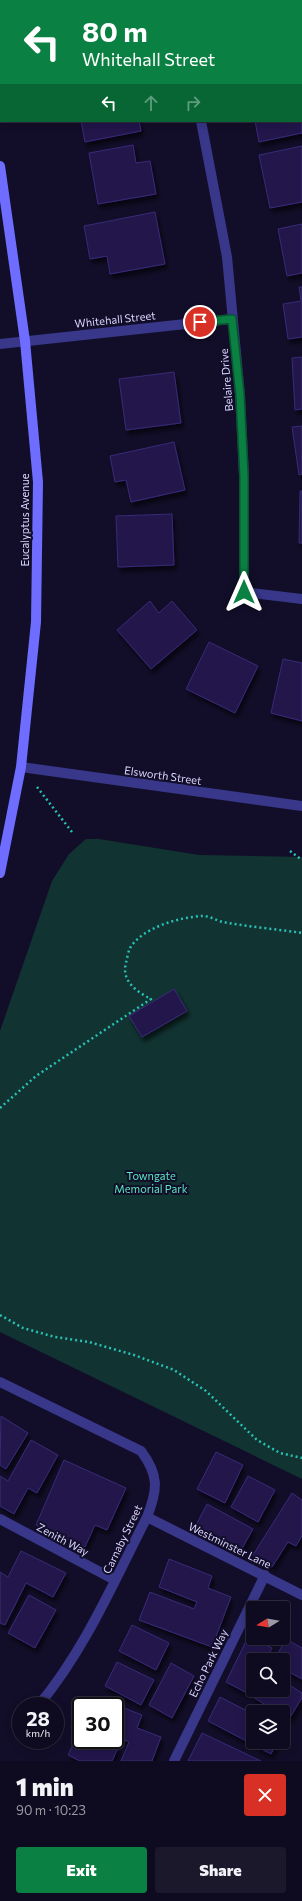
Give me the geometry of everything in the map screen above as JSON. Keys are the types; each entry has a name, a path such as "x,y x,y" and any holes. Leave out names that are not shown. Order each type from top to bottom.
{"street":[{"name":"Belaire Drive","path":"201,122 227,257 240,395 244,476 244,592 302,599"},
{"name":"Eucalyptus Avenue","path":"0,166 25,341 38,482 36,622 21,767 0,873"},
{"name":"Whitehall Street","path":"0,344 232,319"},
{"name":"Elsworth Street","path":"21,767 302,806"},
{"name":"Carnaby Street","path":"0,1382 141,1451 151,1464 156,1481 155,1497 147,1517 86,1637 46,1697"},
{"name":"Westminster Lane","path":"147,1517 265,1575 302,1595"},
{"name":"Zenith Way","path":"0,1519 115,1580"},
{"name":"Echo Park Way","path":"174,1761 265,1575"}],"path":[{"path":"21,767 72,832"},
{"path":"290,851 302,860"},
{"path":"0,1108 36,1076 151,1000 139,993 128,983 125,968 130,949 146,933 163,924 185,918 205,916 222,922 302,933"},
{"path":"0,1315 23,1328 55,1337 88,1342 134,1355 174,1370 206,1390 257,1440 280,1453 302,1458"}],"green space":[{"name":"Towngate Memorial Park","path":"86,839 99,839 199,855 302,857 302,1479 0,1332 0,1031 52,881 69,854"}],"building":[{"path":"81,122 139,122 141,131 85,142"},
{"path":"255,122 302,122 302,133 259,142"},
{"path":"133,145 136,163 150,161 156,194 98,204 89,153"},
{"path":"302,146 302,202 270,208 259,155"},
{"path":"155,212 165,264 110,274 107,256 90,259 84,226"},
{"path":"302,224 302,273 287,276 278,229"},
{"path":"299,287 302,287 302,337 288,339 283,304 301,301"},
{"path":"302,357 302,409 295,410 292,358"},
{"path":"174,372 181,423 126,430 119,379"},
{"path":"302,426 302,474 299,475 292,427"},
{"path":"174,442 185,490 131,502 126,480 115,482 110,456"},
{"path":"300,491 302,491 302,543 299,543"},
{"path":"172,514 174,565 118,567 116,516"},
{"path":"150,601 159,613 172,601 197,630 151,669 117,630"},
{"path":"209,642 258,666 235,713 186,689"},
{"path":"283,659 302,663 302,721 271,713"},
{"path":"174,989 187,1011 142,1037 129,1016"},
{"path":"1,1416 28,1433 6,1469 0,1465"},
{"path":"31,1440 58,1455 37,1493 28,1488 14,1514 0,1506 0,1476 8,1481"},
{"path":"216,1452 243,1465 225,1503 197,1489"},
{"path":"64,1460 126,1488 107,1530 95,1525 85,1547 36,1525"},
{"path":"248,1476 275,1490 258,1522 231,1507"},
{"path":"292,1493 302,1500 302,1536 296,1546 288,1542 272,1567 253,1555"},
{"path":"207,1504 253,1529 240,1552 195,1527"},
{"path":"21,1551 66,1573 53,1597 26,1583 5,1625 0,1623 0,1572 8,1577"},
{"path":"169,1559 212,1576 208,1588 231,1597 212,1647 139,1620 150,1592 194,1609 197,1602 159,1587"},
{"path":"29,1595 56,1610 35,1648 8,1633"},
{"path":"132,1625 169,1643 156,1670 119,1651"},
{"path":"246,1641 246,1645 265,1645 272,1648 270,1653 246,1653 246,1692 226,1682"},
{"path":"290,1641 302,1648 302,1679 290,1673 290,1653 278,1653 283,1645 290,1645"},
{"path":"117,1662 154,1680 141,1705 105,1686"},
{"path":"171,1663 194,1676 172,1718 149,1705"},
{"path":"290,1685 302,1693 302,1698 290,1717 290,1705 266,1705 253,1697 290,1697"},
{"path":"220,1697 246,1710 246,1741 208,1721"},
{"path":"124,1708 142,1715 137,1728 161,1737 152,1761 121,1761 129,1742 124,1740"},
{"path":"202,1733 261,1761 188,1761"},
{"path":"72,1747 72,1749 118,1749 112,1761 80,1761 68,1755"},
{"path":"261,1749 274,1749 271,1754"}],"route":[{"path":"200,322 232,319 240,395 244,476 244,592"}]}
